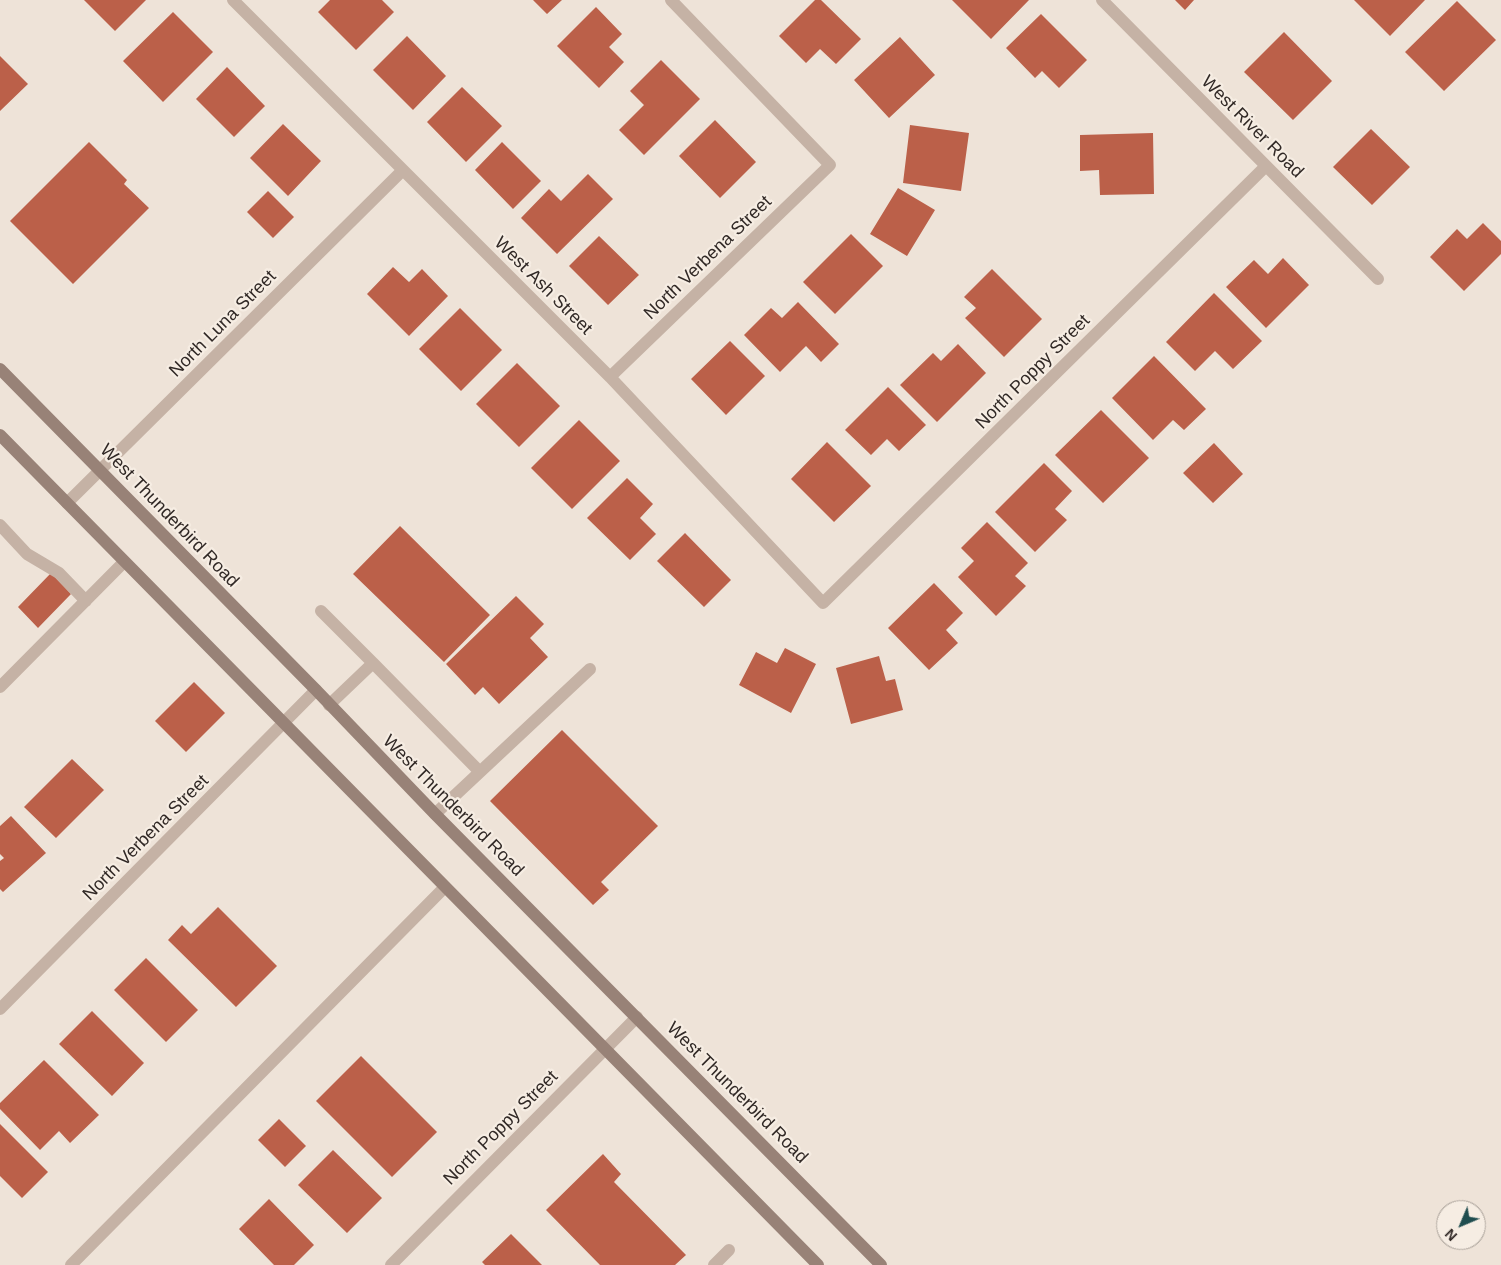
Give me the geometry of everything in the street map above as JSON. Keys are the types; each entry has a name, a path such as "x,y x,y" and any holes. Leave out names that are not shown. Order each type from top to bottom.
{"main road":[{"name":"West Thunderbird Road","path":"0,369 316,690 435,814 882,1265"},
{"path":"0,434 818,1265"}],"street":[{"name":"West Ash Street","path":"233,0 610,377 823,602"},
{"name":"North Verbena Street","path":"610,377 830,165 671,0"},
{"name":"West River Road","path":"1102,0 1378,279"},
{"name":"North Poppy Street","path":"823,602 1266,166"},
{"name":"North Luna Street","path":"67,503 403,170"},
{"path":"0,525 27,554 59,573 86,601"},
{"path":"0,687 124,562"},
{"path":"321,610 480,772"},
{"path":"329,705 373,663"},
{"path":"435,814 590,669"},
{"name":"North Verbena Street","path":"0,1010 316,690"},
{"path":"71,1265 445,887"},
{"name":"North Poppy Street","path":"391,1265 637,1017"},
{"path":"714,1265 729,1250"}],"building":[{"path":"84,0 146,0 115,31"},
{"path":"330,0 382,0 394,12 356,50 318,12"},
{"path":"533,0 562,0 547,14"},
{"path":"815,0 821,0 861,39 836,64 820,49 806,63 779,36"},
{"path":"952,0 1029,0 991,39"},
{"path":"1175,0 1194,0 1185,10"},
{"path":"1354,0 1425,0 1390,36"},
{"path":"1457,1 1496,40 1444,91 1405,52"},
{"path":"596,7 622,34 609,47 624,62 599,88 557,46"},
{"path":"173,12 213,52 163,102 123,61"},
{"path":"1041,14 1087,60 1059,88 1042,71 1035,78 1006,48"},
{"path":"1284,32 1332,81 1293,120 1244,72"},
{"path":"407,36 446,76 413,110 373,70"},
{"path":"900,37 935,75 889,118 854,80"},
{"path":"0,56 28,84 0,111"},
{"path":"661,60 700,99 644,155 619,130 644,105 630,91"},
{"path":"227,67 265,106 234,137 196,99"},
{"path":"462,87 502,126 466,162 427,122"},
{"path":"715,120 756,162 720,198 679,156"},
{"path":"283,124 321,161 288,196 250,158"},
{"path":"910,125 969,133 961,191 903,183"},
{"path":"1371,129 1410,167 1372,205 1333,167"},
{"path":"1153,133 1154,194 1100,195 1099,170 1080,171 1080,135"},
{"path":"89,142 127,180 124,184 149,208 73,284 10,221"},
{"path":"502,142 541,181 513,209 475,170"},
{"path":"588,174 613,199 557,254 521,218 549,189 561,201"},
{"path":"898,188 935,210 907,256 870,234"},
{"path":"268,191 294,217 273,238 247,212"},
{"path":"1483,223 1501,241 1501,254 1464,291 1430,257 1457,229 1467,239"},
{"path":"851,234 883,266 835,314 803,282"},
{"path":"599,236 639,275 608,305 569,266"},
{"path":"1283,258 1309,285 1266,328 1226,287 1254,260 1268,274"},
{"path":"393,267 409,282 422,269 448,296 409,336 367,294"},
{"path":"992,269 1042,319 1004,357 965,318 976,308 964,297"},
{"path":"1214,293 1262,341 1233,369 1215,351 1195,371 1166,342"},
{"path":"798,302 839,344 821,362 806,346 780,372 744,335 771,308 782,318"},
{"path":"460,308 502,350 461,391 419,349"},
{"path":"730,341 765,376 726,415 691,379"},
{"path":"958,344 986,373 937,422 900,385 933,353 941,361"},
{"path":"1154,356 1206,409 1184,430 1173,420 1153,440 1112,398"},
{"path":"517,363 560,406 519,447 476,404"},
{"path":"888,387 926,425 899,451 887,439 871,455 845,430"},
{"path":"1101,410 1149,458 1103,503 1055,455"},
{"path":"579,420 620,461 572,509 531,468"},
{"path":"827,442 871,486 834,522 791,479"},
{"path":"1214,443 1243,474 1213,503 1183,473"},
{"path":"1044,463 1072,491 1055,509 1067,520 1035,552 995,512"},
{"path":"627,478 653,504 640,518 656,534 630,560 587,518"},
{"path":"987,522 1028,563 1015,576 1026,586 996,616 958,577 974,561 961,548"},
{"path":"400,526 490,615 444,662 353,574"},
{"path":"685,533 731,580 704,607 657,561"},
{"path":"51,573 71,594 38,628 18,607"},
{"path":"934,583 963,613 946,630 958,643 929,670 888,628"},
{"path":"516,596 544,624 530,638 548,657 499,704 483,687 475,695 446,664"},
{"path":"785,648 816,664 791,713 739,685 756,652 777,663"},
{"path":"879,656 886,681 895,679 903,710 851,724 836,668"},
{"path":"194,682 225,713 186,752 155,721"},
{"path":"562,730 658,826 601,882 609,890 593,905 490,801"},
{"path":"72,759 104,790 56,838 24,807"},
{"path":"11,816 46,853 3,892 0,889 0,861 4,858 0,854 0,826"},
{"path":"218,907 277,966 236,1007 168,940 182,925 191,934"},
{"path":"146,958 198,1010 166,1042 114,990"},
{"path":"92,1011 144,1063 112,1096 59,1044"},
{"path":"361,1056 437,1132 392,1177 316,1101"},
{"path":"44,1060 99,1115 70,1143 59,1131 40,1150 0,1109 0,1103"},
{"path":"279,1119 306,1146 285,1167 258,1140"},
{"path":"0,1124 48,1172 22,1198 0,1176"},
{"path":"333,1150 382,1198 347,1233 298,1185"},
{"path":"603,1154 621,1174 614,1182 686,1255 675,1265 600,1265 546,1210"},
{"path":"269,1199 314,1245 294,1265 274,1265 239,1229"},
{"path":"511,1234 542,1265 485,1265 482,1262"}]}
